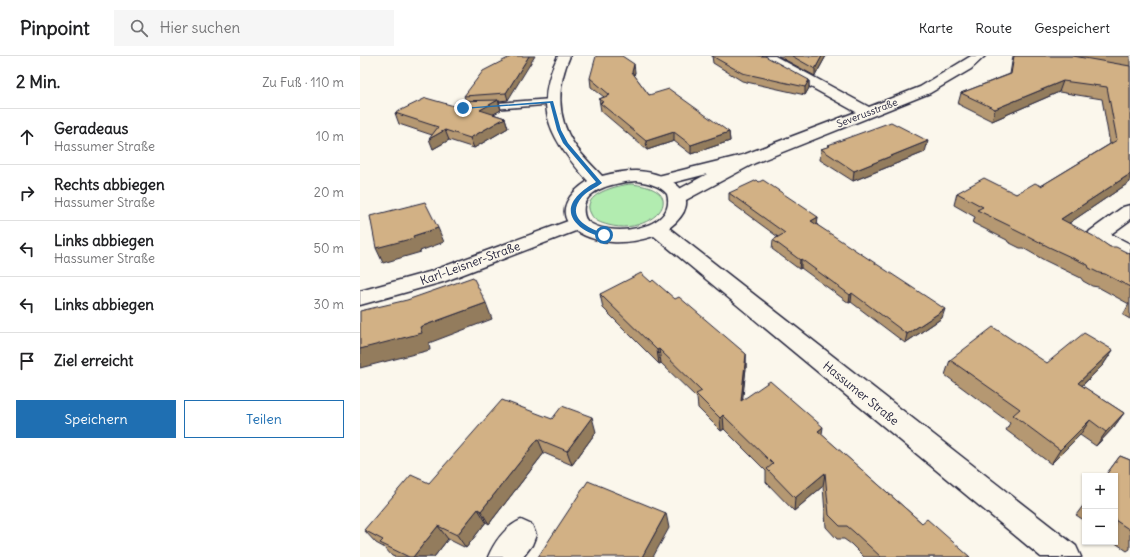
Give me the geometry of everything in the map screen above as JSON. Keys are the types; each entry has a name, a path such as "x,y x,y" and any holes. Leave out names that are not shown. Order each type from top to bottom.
{"street":[{"path":"564,56 558,66 553,83 552,102 559,130 566,143 599,183"},
{"path":"765,56 868,112"},
{"name":"Severusstraße","path":"678,197 749,159 926,90 966,66 979,56"},
{"name":"Severusstraße","path":"660,181 749,159"},
{"path":"637,176 660,181 672,188 678,197 678,205 675,213 668,221 657,228 641,234 622,237 604,235 589,231 578,223 574,215 574,206 583,193 599,183 624,177 637,176"},
{"path":"1130,211 1097,235 1130,252"},
{"name":"Karl-Leisner-Straße","path":"360,298 436,277 578,223"},
{"name":"Hassumer Straße","path":"657,228 1065,557"}],"lane":[{"path":"471,107 552,102"}],"green space":[{"path":"631,184 650,188 660,195 663,203 660,211 651,219 639,224 624,227 608,225 594,218 589,207 590,201 595,196 618,186"}],"building":[{"path":"512,56 529,56 506,93 464,96 483,71"},
{"path":"596,56 622,56 634,64 632,72 649,95 669,89 729,132 691,145 674,132 646,141 600,103 603,102 599,99 610,95 590,78"},
{"path":"712,56 765,56 809,80 805,87 742,73"},
{"path":"792,56 822,56 815,69"},
{"path":"1014,56 1073,56 1130,66 1130,174 1061,219 1097,238 1110,247 1116,247 1130,254 1130,287 1105,274 1089,268 1088,265 977,210 983,207 957,193 984,178 1016,194 1035,183 1041,186 1117,140 1107,87 1063,81 995,109 961,93 1011,74"},
{"path":"426,98 454,106 457,101 498,100 480,110 505,118 470,138 445,130 429,139 438,127 395,113"},
{"path":"891,122 928,141 854,171 821,149 830,146 828,145"},
{"path":"757,180 759,182 763,180 818,217 811,221 945,309 907,334 852,293 850,295 773,240 785,233 729,193"},
{"path":"425,202 438,228 413,236 414,238 376,248 370,216"},
{"path":"641,273 651,282 653,280 675,299 679,297 746,354 741,401 770,381 823,427 818,431 922,523 927,519 970,557 881,557 847,526 840,526 829,515 825,473 795,498 767,469 773,464 723,415 720,418 696,394 702,391 659,349 657,350 600,294"},
{"path":"473,277 486,303 420,327 422,333 360,349 360,311 407,300"},
{"path":"993,327 1047,363 1084,333 1113,350 1078,383 1124,413 1106,432 1090,420 1060,450 1013,415 1020,409 950,360"},
{"path":"502,400 552,419 562,406 592,417 567,451 538,439 481,511 478,509 457,535 438,526 413,557 409,557 380,543 383,540 364,530 411,475 429,483"},
{"path":"1120,456 1130,460 1130,530 1118,522 1118,473 1107,473"},
{"path":"588,481 666,513 642,557 538,557"}],"route":[{"path":"463,108 552,102 559,130 566,143 599,183 588,189 579,197 574,206 574,215 578,223 589,231 604,235"}]}
